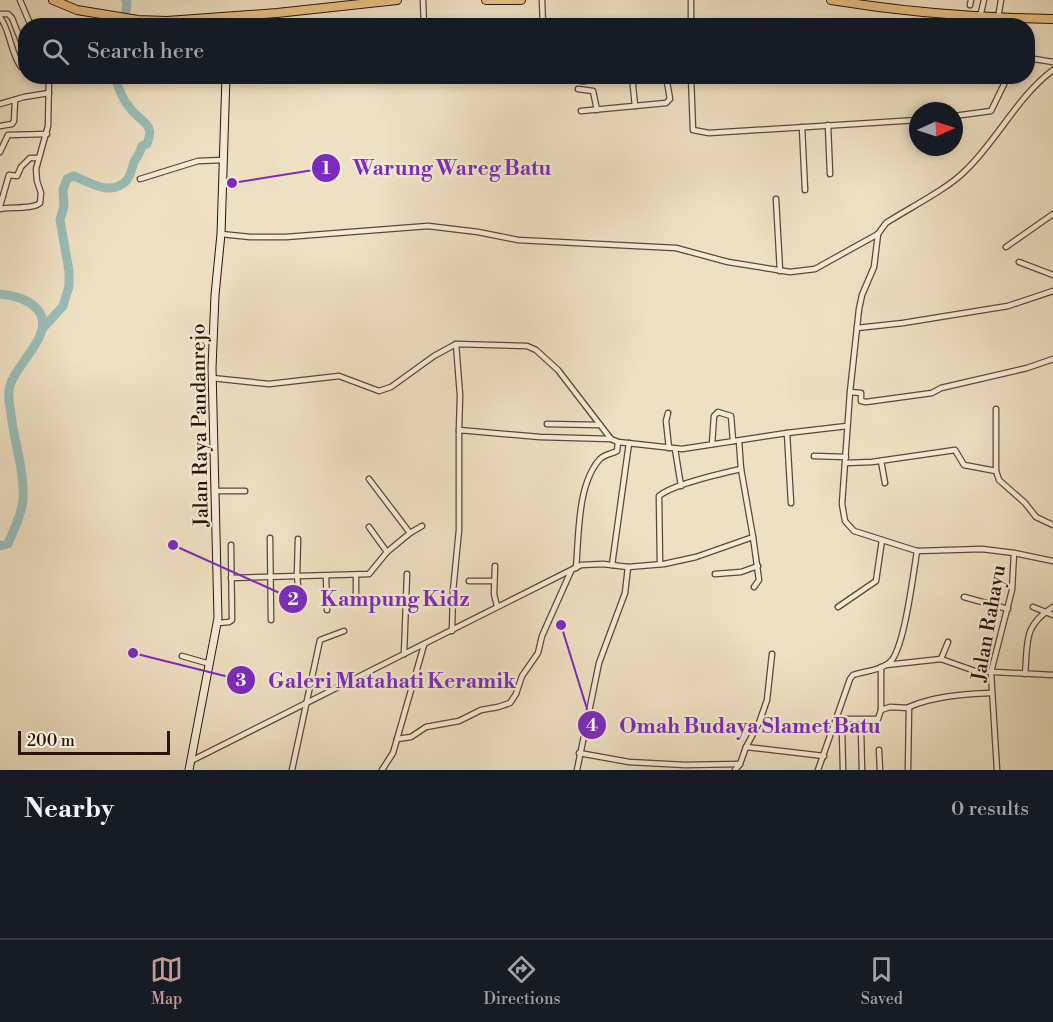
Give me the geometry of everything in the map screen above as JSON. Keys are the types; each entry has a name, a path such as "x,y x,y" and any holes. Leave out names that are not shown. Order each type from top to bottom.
{"main road":[{"path":"53,0 77,9 127,18"},
{"path":"248,18 397,0"},
{"path":"486,0 521,0"},
{"path":"834,0 905,10 998,18"},
{"path":"1035,19 1053,19"},
{"name":"Jalan Raya Pandanrejo","path":"189,770 218,623 212,365 215,295 221,234 226,84"}],"street":[{"path":"20,0 28,18"},
{"path":"423,0 424,18"},
{"path":"542,0 543,18"},
{"path":"691,0 691,18"},
{"path":"980,17 984,0"},
{"path":"998,18 1001,0"},
{"path":"18,30 11,16 0,15 6,26 18,64"},
{"path":"1035,59 1053,62"},
{"path":"221,234 241,237 286,237 428,226 518,240 676,248 728,262 780,271 815,269 878,234 886,223 964,173 986,150 1024,97 1037,82 1053,70"},
{"path":"38,158 30,158 21,166 17,176 10,174 0,207 32,208 40,204 41,193 36,169 50,119 49,84"},
{"path":"633,84 635,106"},
{"path":"581,111 668,101 670,99 667,84"},
{"path":"691,84 693,130 715,133 909,120"},
{"path":"963,115 993,110 1004,84"},
{"path":"578,88 593,91 597,110"},
{"path":"0,104 49,93"},
{"path":"0,126 12,124 14,121 15,100"},
{"path":"828,125 830,174"},
{"path":"802,127 806,190"},
{"path":"0,152 8,135 47,134"},
{"path":"140,179 198,162 223,160"},
{"path":"776,199 780,271"},
{"path":"1006,248 1053,214"},
{"path":"878,234 875,262 862,295 854,342 853,392 847,426 849,461 842,504 845,521 854,531 917,551 982,549 1053,561"},
{"path":"1019,262 1053,275"},
{"path":"857,328 1008,306 1053,291"},
{"path":"212,378 269,384 339,376 374,391 383,391 456,344 522,345 536,350 558,370 611,439"},
{"path":"452,631 459,530 460,395 456,344"},
{"path":"853,392 861,393 861,401 866,402 932,393 941,388 1027,368 1053,359"},
{"path":"996,409 996,471 999,480 1025,502 1036,517 1053,525"},
{"path":"712,444 714,416 718,412 731,416 758,566 759,580 754,587"},
{"path":"668,413 666,421 669,448"},
{"path":"548,424 600,425"},
{"path":"459,430 540,437 611,439 618,442 675,449 847,426"},
{"path":"787,433 791,503"},
{"path":"397,739 411,737 426,727 459,721 510,703 516,694 522,676 538,653 542,636 574,569 586,486 600,458 615,452 618,442"},
{"path":"612,565 629,443"},
{"path":"675,449 681,486"},
{"path":"814,456 849,461 881,461 954,450 964,465 996,471"},
{"path":"881,461 885,483"},
{"path":"660,564 659,496 665,491 741,469"},
{"path":"369,479 410,533"},
{"path":"216,491 245,491"},
{"path":"231,578 356,576 371,573 387,552 422,526"},
{"path":"369,527 387,552"},
{"path":"191,761 452,631 497,606 586,564 628,567 660,564 696,557 753,537"},
{"path":"270,538 271,620"},
{"path":"298,539 297,576 300,603"},
{"path":"838,607 876,581 882,540"},
{"path":"218,623 232,620 231,545"},
{"path":"883,666 892,660 901,635 917,551"},
{"name":"Jalan Rahayu","path":"997,770 991,672 1012,590 1014,553"},
{"path":"495,566 493,581 497,606"},
{"path":"715,574 741,572 758,566"},
{"path":"577,770 599,663 625,593 628,567"},
{"path":"404,654 407,574"},
{"path":"326,576 327,610"},
{"path":"356,576 356,598"},
{"path":"469,581 493,581"},
{"path":"964,597 1008,609"},
{"path":"1033,607 1053,615"},
{"path":"1025,674 1031,627 1053,607"},
{"path":"292,770 320,640 345,632"},
{"path":"940,659 948,642"},
{"path":"382,770 393,753 424,645"},
{"path":"735,770 759,723 767,700 772,654"},
{"path":"182,656 210,664"},
{"path":"818,770 851,677 883,666 940,659 975,671 1053,675"},
{"path":"836,719 878,720 881,710 883,666"},
{"path":"881,710 890,707 909,708 928,700 962,694 991,693"},
{"path":"908,770 909,708"},
{"path":"842,729 843,770"},
{"path":"861,730 862,770"},
{"path":"746,747 824,756"},
{"path":"879,750 880,770"},
{"path":"579,753 629,762 685,765 740,764"}],"waterway":[{"path":"125,18 126,0"},
{"path":"43,328 63,306 69,286 69,271 60,220 64,206 63,190 67,179 74,176 94,185 115,188 127,180 142,146 147,144 150,131 146,123 125,101 117,84"},
{"path":"0,294 17,297 32,304 40,313 43,322 37,342 11,382 9,391 12,425 21,468 23,500 8,544 0,546"}],"place":[{"name":"Warung Wareg Batu","path":"232,183"},
{"name":"Kampung Kidz","path":"173,545"},
{"name":"Omah Budaya Slamet Batu","path":"561,625"},
{"name":"Galeri Matahati Keramik","path":"133,653"}]}
